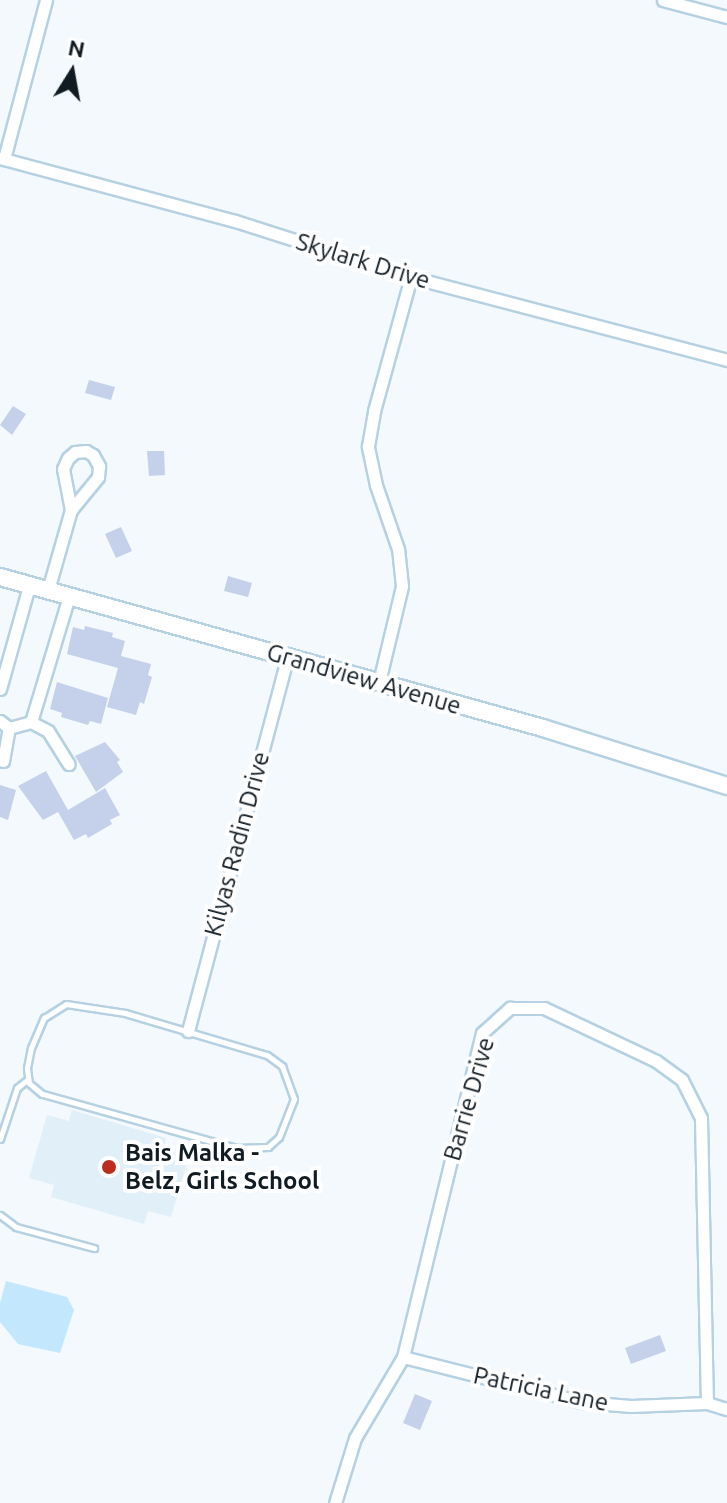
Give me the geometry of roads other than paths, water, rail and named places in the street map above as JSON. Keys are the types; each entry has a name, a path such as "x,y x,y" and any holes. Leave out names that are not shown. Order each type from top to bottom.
{"street":[{"path":"2,159 46,0"},
{"path":"663,0 727,17"},
{"name":"Skylark Drive","path":"2,159 235,221 411,277 727,360"},
{"path":"379,682 402,586 398,549 376,485 368,446 374,411 411,277"},
{"path":"48,590 71,510 98,477 99,466 93,455 86,451 75,452 63,469 71,510"},
{"name":"Grandview Avenue","path":"0,577 543,728 727,786"},
{"path":"0,689 29,586"},
{"path":"31,722 69,596"},
{"name":"Kilyas Radin Drive","path":"188,1031 287,658"},
{"path":"3,761 5,724 31,722 48,731 69,764"},
{"name":"Barrie Drive","path":"335,1503 355,1438 403,1357 482,1033 510,1008 544,1008 656,1061 682,1080 701,1118 707,1403"},
{"name":"Patricia Lane","path":"403,1357 582,1402 631,1406 707,1403 727,1409"}],"lane":[{"path":"0,1139 17,1088 28,1079 31,1048 44,1018 66,1004 101,1007 267,1055 282,1066 294,1099 279,1137 268,1147 236,1148 42,1094 28,1079"},
{"path":"0,1215 16,1227 94,1248"}],"place":[{"name":"Bais Malka - Belz, Girls School","path":"109,1167"}]}
